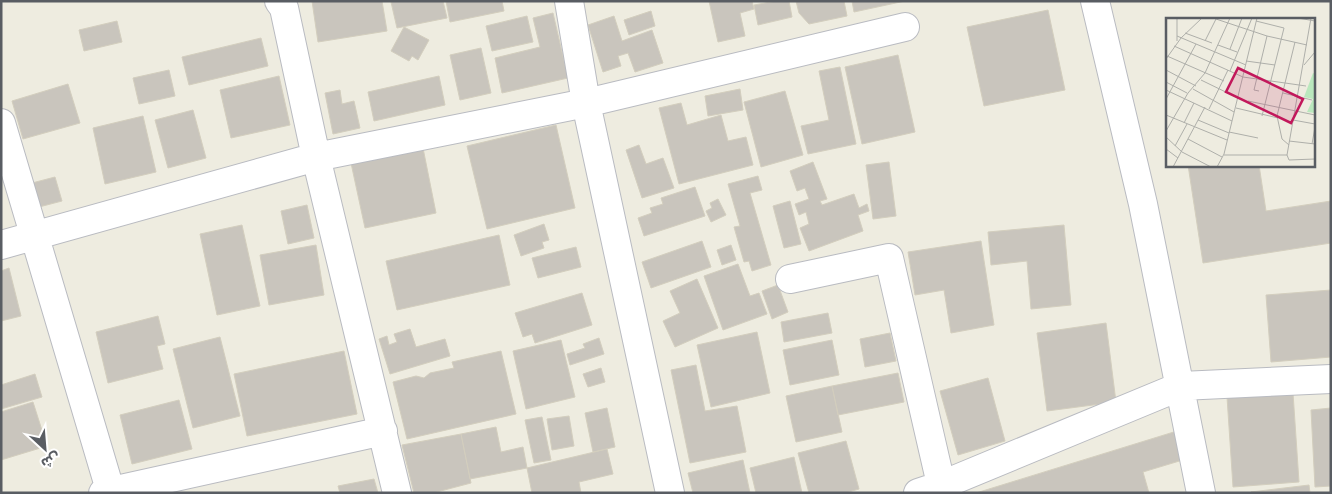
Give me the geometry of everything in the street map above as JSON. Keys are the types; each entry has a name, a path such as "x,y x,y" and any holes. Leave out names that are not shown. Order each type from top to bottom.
{"street":[{"path":"279,1 284,8 316,157 397,493"},
{"path":"569,1 586,103 670,493"},
{"path":"1095,1 1143,204 1201,493"},
{"path":"1,245 316,157 586,103 905,27"},
{"path":"1,123 36,235 108,492 383,431"},
{"path":"790,279 889,258 934,490 1181,386 1331,379"}],"building":[{"path":"312,1 382,1 387,31 318,42"},
{"path":"443,1 447,18 397,28 391,2"},
{"path":"446,1 502,1 504,11 450,22"},
{"path":"709,1 752,1 754,9 740,13 745,36 718,42"},
{"path":"789,1 792,17 758,25 754,5"},
{"path":"796,1 844,1 847,16 809,24 799,13"},
{"path":"852,1 905,1 854,12"},
{"path":"1048,10 1065,90 984,106 967,27"},
{"path":"651,11 655,26 629,35 624,20"},
{"path":"553,13 568,78 502,93 495,58 540,47 533,18"},
{"path":"527,16 533,42 492,51 486,26"},
{"path":"614,16 622,41 652,30 663,63 635,72 628,53 618,56 621,66 603,72 588,25"},
{"path":"117,21 122,42 84,51 79,30"},
{"path":"404,27 429,40 418,60 412,56 409,61 391,51"},
{"path":"261,38 268,66 189,85 182,57"},
{"path":"481,48 491,93 460,100 450,55"},
{"path":"898,55 915,132 862,144 845,67"},
{"path":"840,67 856,144 808,154 801,126 829,120 819,71"},
{"path":"169,70 175,96 139,104 133,78"},
{"path":"279,76 290,125 231,138 220,90"},
{"path":"439,76 445,105 374,121 368,92"},
{"path":"68,84 80,123 23,139 12,101"},
{"path":"740,89 743,110 708,116 705,96"},
{"path":"340,90 342,104 354,101 360,128 333,134 325,93"},
{"path":"785,91 803,155 761,167 744,102"},
{"path":"681,103 687,125 721,115 728,141 746,137 753,165 679,184 659,108"},
{"path":"193,110 206,158 168,168 155,120"},
{"path":"143,116 156,172 105,184 93,128"},
{"path":"556,125 575,208 487,229 467,146"},
{"path":"639,145 646,164 663,158 674,188 642,198 626,150"},
{"path":"423,148 436,213 365,228 351,163"},
{"path":"813,162 827,199 820,201 822,205 854,194 859,208 867,204 869,211 858,215 863,231 809,251 800,228 809,224 806,212 799,215 795,204 809,199 805,188 797,191 790,171"},
{"path":"889,162 896,216 873,219 866,165"},
{"path":"1188,166 1259,166 1266,211 1331,201 1331,243 1203,263"},
{"path":"758,176 762,190 750,193 771,265 752,271 749,261 744,262 734,227 740,226 728,184"},
{"path":"55,177 62,201 39,207 32,183"},
{"path":"695,187 705,216 644,236 638,218 652,213 650,208 663,204 661,198"},
{"path":"718,199 726,215 711,222 706,211 712,208 710,203"},
{"path":"790,201 801,244 784,248 773,206"},
{"path":"307,205 314,238 288,244 281,211"},
{"path":"544,224 549,240 542,242 544,248 521,256 514,235"},
{"path":"242,225 260,306 217,315 200,234"},
{"path":"1064,225 1071,305 1031,309 1027,261 991,265 988,232"},
{"path":"499,235 510,285 397,310 386,261"},
{"path":"702,241 711,267 651,288 642,262"},
{"path":"981,241 994,325 951,333 944,290 915,295 908,252"},
{"path":"316,245 324,295 269,305 260,255"},
{"path":"731,245 736,260 722,265 717,250"},
{"path":"576,247 581,267 538,278 532,258"},
{"path":"738,264 750,296 759,293 767,314 723,330 704,276"},
{"path":"9,268 21,316 1,321 1,271"},
{"path":"697,279 718,328 675,347 663,321 680,313 670,291"},
{"path":"778,285 788,312 772,319 762,291"},
{"path":"1331,290 1331,357 1271,362 1266,295"},
{"path":"582,293 592,325 535,343 532,334 523,337 515,313"},
{"path":"828,313 832,333 784,342 781,322"},
{"path":"158,316 165,344 157,346 163,369 108,383 96,332"},
{"path":"1106,323 1116,402 1047,411 1037,333"},
{"path":"410,329 416,347 445,339 450,356 390,374 379,339 387,336 389,345 397,342 394,334"},
{"path":"757,332 770,393 711,407 697,345"},
{"path":"890,333 896,361 865,367 860,339"},
{"path":"220,337 240,416 193,428 173,349"},
{"path":"599,338 604,354 570,365 567,354 585,348 583,344"},
{"path":"561,340 575,397 526,409 513,351"},
{"path":"832,340 839,375 790,385 783,350"},
{"path":"344,351 357,414 247,436 234,374"},
{"path":"501,351 516,414 407,439 393,382 416,376 424,378 430,373 454,368 452,362"},
{"path":"696,365 705,411 737,406 746,452 690,463 671,370"},
{"path":"601,368 605,382 588,387 583,374"},
{"path":"898,373 904,402 838,415 832,386"},
{"path":"35,374 42,397 1,409 1,385"},
{"path":"988,378 1005,441 958,455 940,391"},
{"path":"832,386 842,432 796,442 786,396"},
{"path":"1293,393 1299,482 1233,487 1227,397"},
{"path":"179,400 192,449 132,464 120,415"},
{"path":"33,402 47,446 1,460 1,412"},
{"path":"607,408 615,447 593,452 585,413"},
{"path":"1331,408 1331,486 1315,487 1311,410"},
{"path":"569,416 574,446 552,450 547,419"},
{"path":"542,417 551,460 534,463 525,420"},
{"path":"496,427 501,452 523,447 527,468 470,479 461,434"},
{"path":"1177,431 1186,459 1143,472 1149,493 976,493"},
{"path":"461,434 471,483 433,493 414,493 402,445"},
{"path":"846,441 859,489 845,493 809,493 798,453"},
{"path":"607,449 613,474 579,482 581,493 532,493 527,468"},
{"path":"794,457 802,493 756,493 750,468"},
{"path":"743,460 750,493 693,493 688,473"},
{"path":"374,479 378,493 340,493 338,486"},
{"path":"1309,485 1310,493 1251,492"}]}
